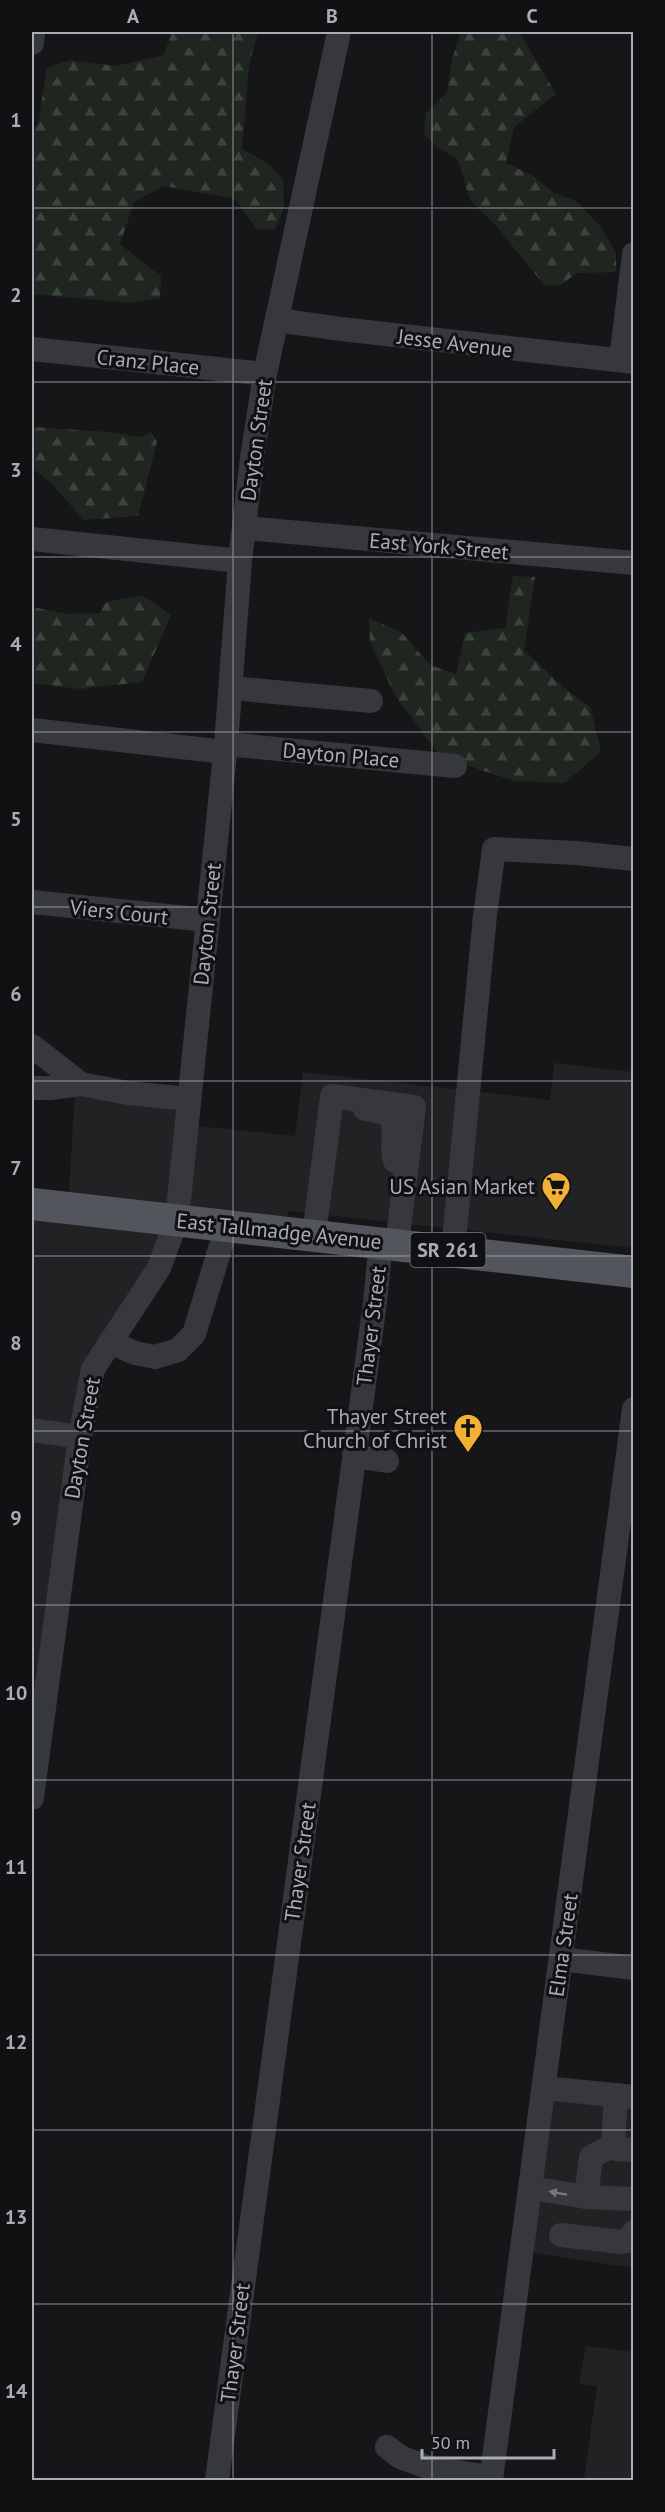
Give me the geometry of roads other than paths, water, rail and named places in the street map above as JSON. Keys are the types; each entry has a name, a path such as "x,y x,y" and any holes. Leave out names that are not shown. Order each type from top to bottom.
{"main road":[{"name":"East Tallmadge Avenue","path":"32,1204 633,1272"}],"street":[{"path":"32,43 33,32"},
{"name":"Dayton Street","path":"32,1798 42,1643 93,1369 159,1268 177,1220 231,688 240,561 252,459 265,374 339,32"},
{"path":"627,361 633,254"},
{"name":"Jesse Avenue","path":"277,320 352,331 627,361"},
{"name":"Cranz Place","path":"32,349 265,374"},
{"name":"East York Street","path":"245,528 633,563"},
{"path":"32,540 240,561"},
{"path":"231,688 371,701"},
{"name":"Dayton Place","path":"32,730 455,766"},
{"path":"453,1250 485,915 494,849 576,853 633,859"},
{"name":"Viers Court","path":"32,902 207,920"},
{"path":"32,1046 81,1084"},
{"path":"32,1088 81,1084 128,1093 189,1099"},
{"name":"Thayer Street","path":"217,2481 354,1456 389,1243 406,1170 414,1107 332,1096 314,1235"},
{"path":"110,1342 135,1353 155,1357 178,1350 194,1334 227,1226"},
{"name":"Elma Street","path":"491,2479 633,1409"},
{"path":"33,1431 80,1437"},
{"path":"354,1456 387,1461"},
{"path":"561,1959 633,1968"},
{"path":"544,2088 625,2096 623,2148 591,2157 586,2197"},
{"path":"530,2188 586,2197 633,2199"},
{"path":"561,2235 621,2242 627,2241 633,2232"},
{"path":"387,2447 400,2457 429,2468 491,2479"}],"place":[{"name":"US Asian Market","path":"556,1212"},
{"name":"Thayer Street Church of Christ","path":"468,1454"}]}
